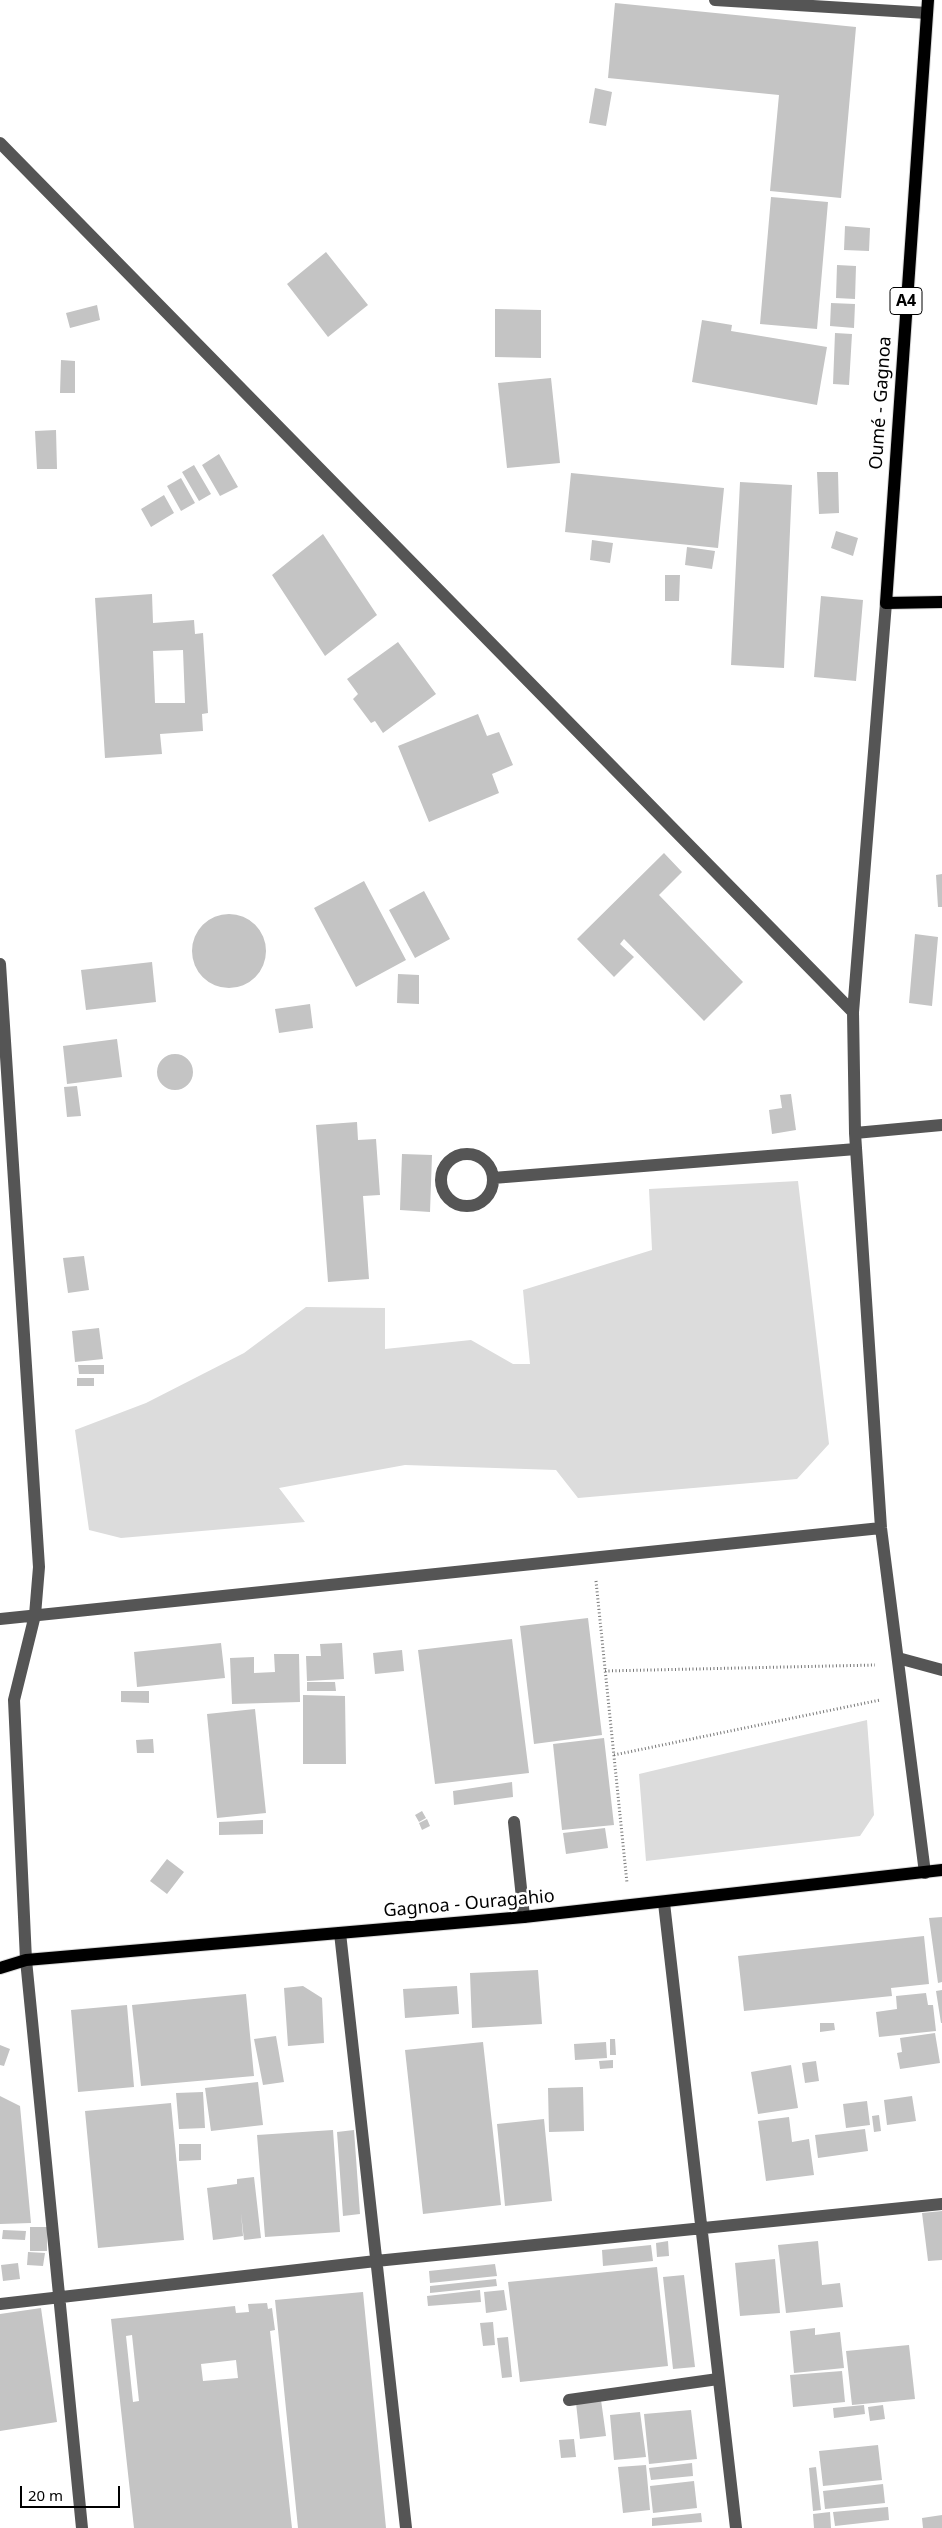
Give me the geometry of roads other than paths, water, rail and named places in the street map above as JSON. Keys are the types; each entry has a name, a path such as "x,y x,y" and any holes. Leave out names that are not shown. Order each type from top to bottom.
{"main road":[{"name":"Oumé - Gagnoa","path":"886,603 928,6"},
{"path":"886,603 942,602"},
{"name":"Gagnoa - Ouragahio","path":"0,1968 26,1960 524,1917 664,1903 942,1870"}],"street":[{"path":"715,0 928,6"},
{"path":"0,143 852,1012"},
{"path":"886,603 852,1012 856,1150 881,1528 925,1873"},
{"path":"0,964 39,1567 35,1615 14,1700 26,1960 82,2528"},
{"path":"856,1133 942,1125"},
{"path":"493,1178 856,1150"},
{"path":"465,1153 475,1155 484,1160 490,1168 493,1178 487,1197 478,1203 468,1206 450,1199 441,1181 442,1171 447,1162 455,1156 465,1153"},
{"path":"0,1619 881,1528"},
{"path":"898,1661 940,1669"},
{"path":"514,1822 524,1917"},
{"path":"664,1903 736,2528"},
{"path":"340,1933 406,2528"},
{"path":"0,2304 376,2261 942,2204"},
{"path":"569,2400 718,2380"}]}
